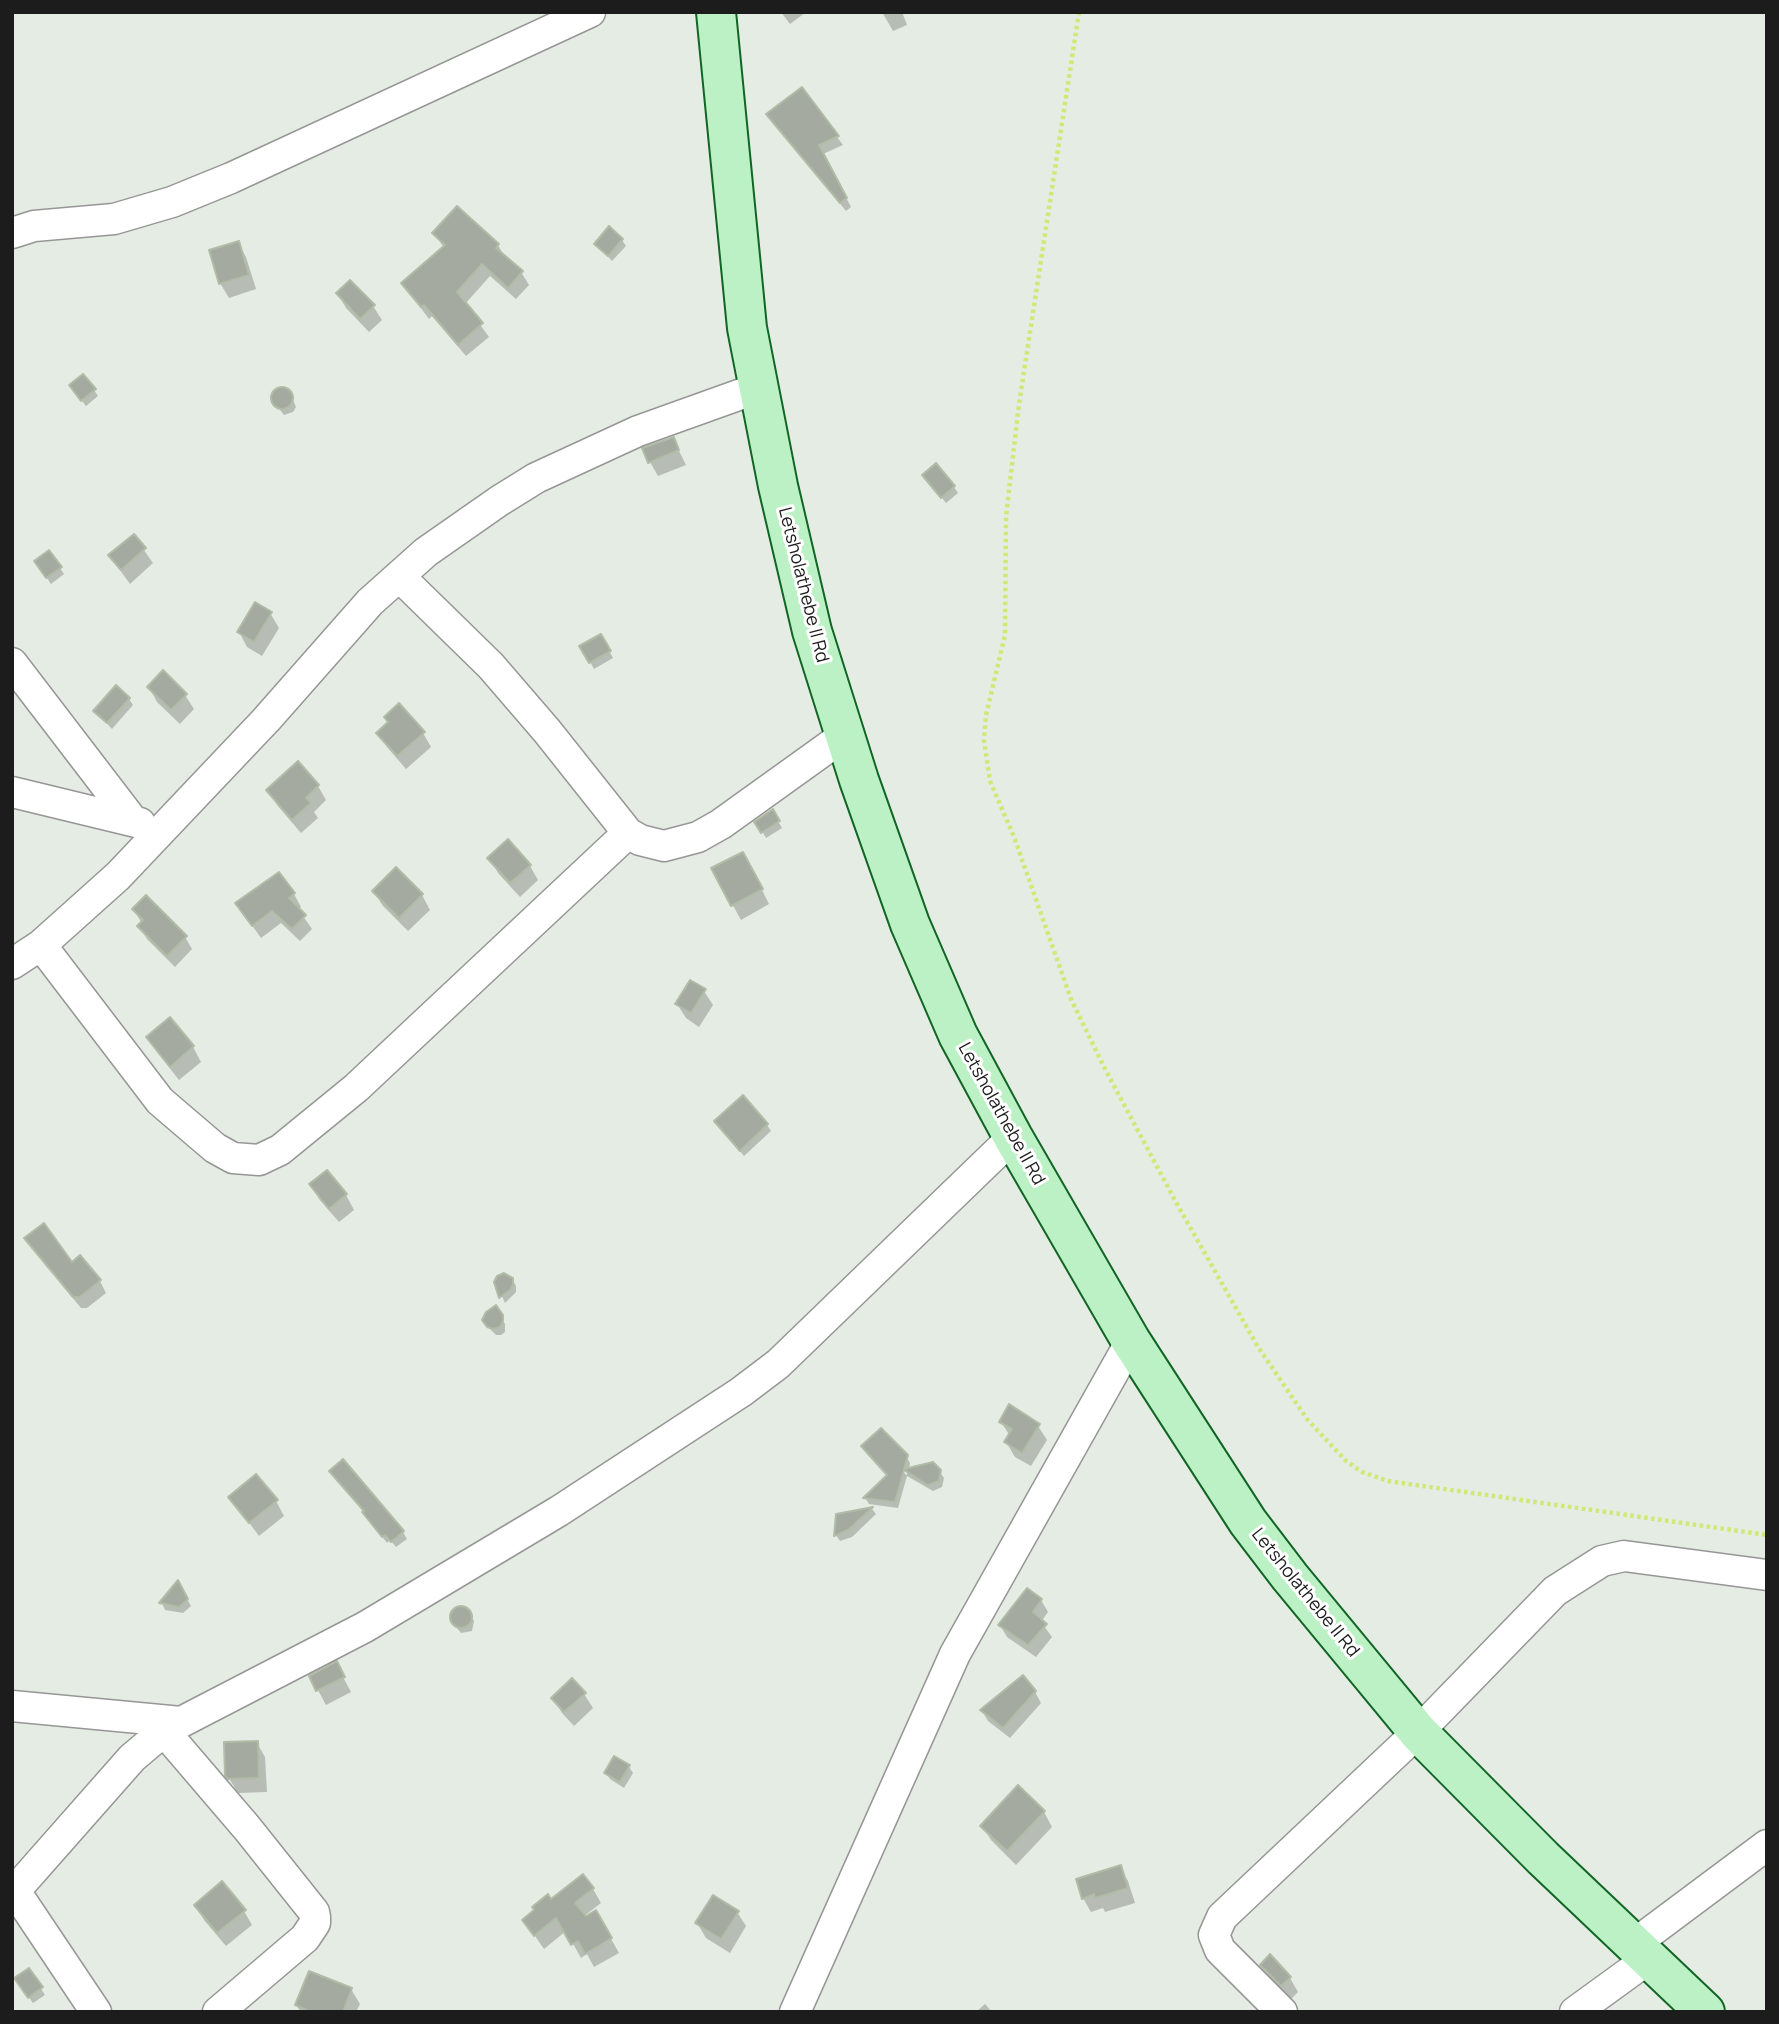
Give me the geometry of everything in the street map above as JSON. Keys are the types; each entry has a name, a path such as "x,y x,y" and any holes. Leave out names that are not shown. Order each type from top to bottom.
{"street":[{"path":"12,233 34,226 114,219 172,202 232,178 590,12"},
{"name":"Letsholathebe II Rd","path":"716,12 746,314 778,486 812,631 910,924 958,1035 1013,1137 1131,1341 1248,1522 1290,1577 1418,1732 1481,1798 1705,2012"},
{"path":"12,964 41,945 118,876 266,720 370,602 426,552 536,478 638,431 758,388"},
{"path":"399,576 491,666 628,832 640,840 664,846 698,837 721,824 845,735"},
{"path":"12,663 133,821"},
{"path":"12,792 164,828"},
{"path":"41,945 160,1101 215,1148 233,1158 259,1160 280,1150 356,1088 628,832"},
{"path":"96,2012 14,1892 132,1758 173,1726 365,1627 559,1511 741,1392 778,1364 1013,1137"},
{"path":"795,2012 955,1654 1131,1341"},
{"path":"1282,2012 1220,1950 1214,1935 1222,1917 1418,1732 1555,1591 1602,1561 1624,1556 1767,1575"},
{"path":"12,1706 173,1726 247,1828 314,1912 315,1923 305,1938 218,2012"},
{"path":"1575,2012 1640,1952 1767,1844"}],"path":[{"path":"1079,12 1019,404 1006,516 1005,635 986,715 984,740 990,781 1014,837 1072,999 1104,1067 1172,1195 1258,1347 1307,1419 1346,1461 1362,1472 1388,1481 1767,1535"}],"building":[{"path":"802,87 839,136 819,145 847,198 840,203 766,114"},
{"path":"457,206 499,244 496,248 523,271 508,288 482,264 457,292 483,323 458,345 401,283 445,245 432,233"},
{"path":"609,226 623,239 608,256 594,244"},
{"path":"239,241 249,275 219,284 209,250"},
{"path":"350,280 375,305 360,319 336,293"},
{"path":"83,374 96,389 81,401 69,385"},
{"path":"282,387 290,390 293,398 290,406 282,409 274,406 271,398 274,390"},
{"path":"674,437 679,450 648,463 642,448"},
{"path":"936,463 955,486 941,498 922,475"},
{"path":"134,534 146,548 121,570 108,555"},
{"path":"49,550 62,567 46,578 34,561"},
{"path":"255,602 272,612 254,642 237,632"},
{"path":"601,634 611,651 589,663 579,646"},
{"path":"163,670 187,694 171,710 147,687"},
{"path":"116,685 130,698 107,723 93,711"},
{"path":"399,703 425,732 397,756 376,733 388,722 384,717"},
{"path":"298,761 319,785 306,798 311,803 292,820 266,790"},
{"path":"773,809 780,821 761,833 754,822"},
{"path":"508,839 531,865 510,883 487,858"},
{"path":"743,852 763,889 731,906 711,868"},
{"path":"396,867 423,894 399,918 372,891"},
{"path":"279,872 295,893 289,898 306,915 292,929 272,911 252,926 235,903"},
{"path":"146,895 187,936 167,956 137,926 143,920 132,909"},
{"path":"690,980 706,989 691,1013 675,1004"},
{"path":"170,1017 194,1046 170,1067 146,1037"},
{"path":"743,1095 768,1124 740,1151 714,1121"},
{"path":"327,1170 347,1194 329,1209 309,1184"},
{"path":"44,1223 72,1262 80,1255 101,1280 80,1297 73,1297 24,1238"},
{"path":"504,1273 513,1278 513,1285 499,1298 494,1282 497,1276"},
{"path":"496,1305 503,1315 503,1321 500,1327 493,1329 487,1327 482,1320 486,1312"},
{"path":"1009,1404 1040,1424 1022,1453 1004,1442 1012,1429 999,1422"},
{"path":"881,1428 908,1455 904,1469 933,1462 941,1470 939,1481 928,1485 904,1470 895,1502 863,1498 887,1475 861,1446"},
{"path":"343,1459 404,1531 391,1542 385,1535 382,1537 362,1512 364,1511 329,1471"},
{"path":"256,1474 278,1500 249,1523 228,1497"},
{"path":"873,1507 848,1530 834,1536 836,1514"},
{"path":"178,1580 188,1599 179,1607 159,1603"},
{"path":"1027,1588 1042,1599 1033,1612 1047,1624 1028,1645 998,1625"},
{"path":"461,1606 469,1609 472,1617 469,1625 461,1628 453,1625 450,1617 453,1609"},
{"path":"337,1661 345,1677 316,1691 309,1676"},
{"path":"1023,1675 1036,1691 1003,1728 980,1710"},
{"path":"572,1678 586,1693 564,1712 551,1698"},
{"path":"258,1741 259,1778 228,1779 225,1776 224,1742"},
{"path":"614,1756 630,1765 620,1782 604,1773"},
{"path":"1018,1785 1045,1811 1007,1851 980,1826"},
{"path":"1121,1865 1128,1888 1082,1899 1076,1879"},
{"path":"583,1874 594,1888 575,1903 586,1916 596,1910 612,1938 585,1954 578,1941 571,1945 556,1918 534,1936 522,1920 534,1910 532,1907 548,1894 551,1899"},
{"path":"222,1881 246,1910 217,1933 194,1905"},
{"path":"713,1895 739,1911 721,1939 695,1923"},
{"path":"1270,1954 1291,1977 1281,1986 1260,1965"},
{"path":"29,1968 43,1987 28,1998 14,1978"},
{"path":"309,1971 352,1988 343,2012 311,2012 295,2005"}]}
